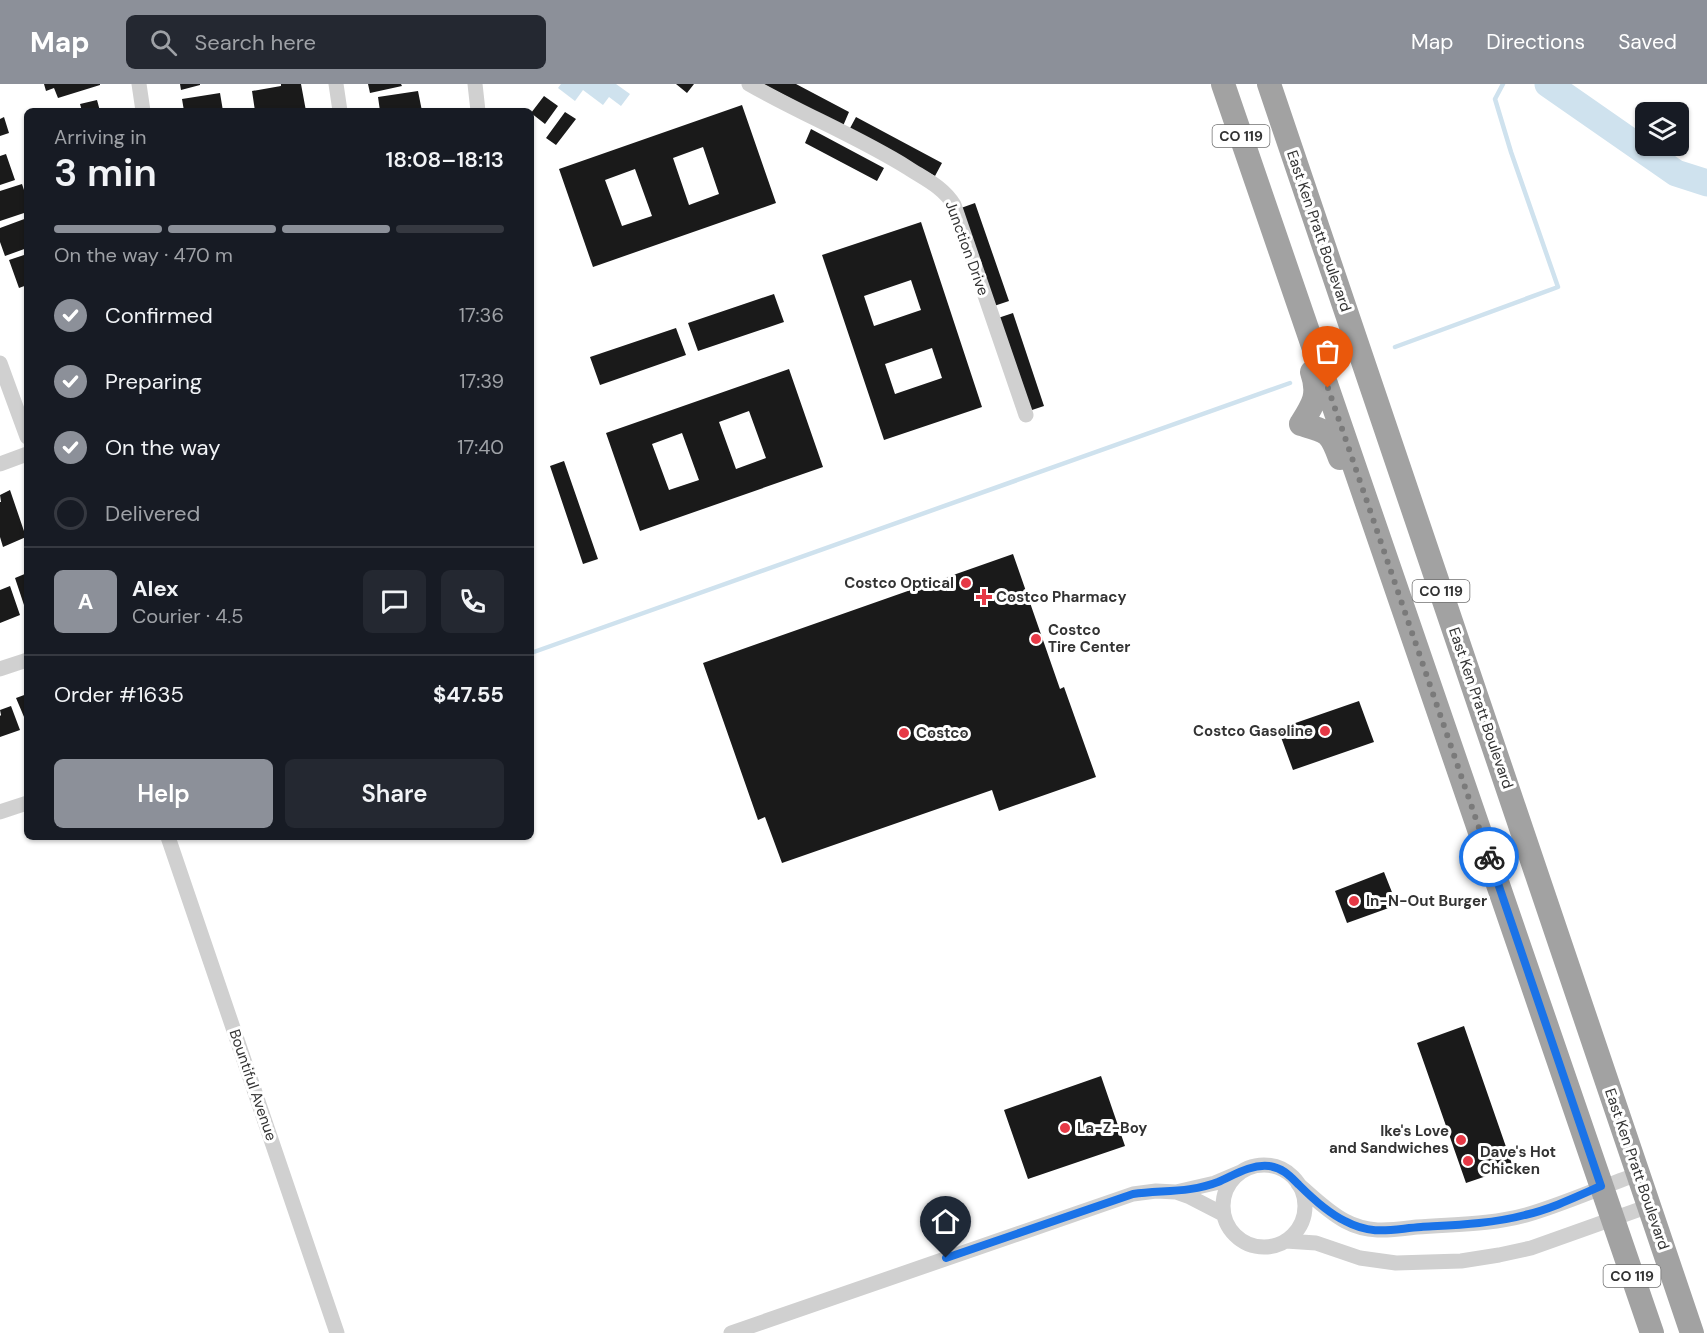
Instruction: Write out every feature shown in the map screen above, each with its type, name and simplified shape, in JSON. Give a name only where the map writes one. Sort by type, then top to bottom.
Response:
[{"type":"highway","name":"CO 119","points":[[1223,84],[1652,1333]]},
{"type":"highway","name":"East Ken Pratt Boulevard","points":[[1269,84],[1692,1333]]},
{"type":"highway","points":[[1259,189],[1255,201],[1315,380],[1315,402],[1301,424],[1323,430],[1334,441],[1358,509],[1375,525]]},
{"type":"street","points":[[139,84],[143,108]]},
{"type":"street","points":[[336,84],[340,108]]},
{"type":"street","points":[[475,84],[478,108]]},
{"type":"street","name":"Junction Drive","points":[[749,84],[878,149],[948,195],[954,205],[1026,415]]},
{"type":"street","points":[[0,363],[24,429]]},
{"type":"street","points":[[0,464],[24,455]]},
{"type":"street","points":[[0,669],[24,661]]},
{"type":"street","points":[[0,812],[24,804]]},
{"type":"street","name":"Bountiful Avenue","points":[[169,840],[337,1333]]},
{"type":"street","points":[[731,1333],[1133,1194],[1156,1191],[1176,1192],[1215,1183],[1261,1165],[1272,1166],[1291,1176],[1325,1208],[1346,1222],[1368,1229],[1391,1231],[1490,1222],[1525,1215],[1638,1174]]},
{"type":"street","points":[[1241,1172],[1226,1190],[1223,1214],[1236,1237],[1247,1244],[1260,1247],[1274,1246],[1286,1241],[1302,1222],[1305,1209],[1304,1196],[1298,1184]]},
{"type":"street","points":[[1176,1192],[1223,1214]]},
{"type":"street","points":[[1286,1241],[1316,1243],[1360,1258],[1396,1263],[1461,1260],[1531,1248],[1649,1206]]},
{"type":"water","points":[[561,84],[616,84],[630,94],[621,106],[609,97],[603,105],[583,90],[575,101],[558,88]]},
{"type":"building","points":[[44,84],[100,85],[58,98],[54,88],[46,91]]},
{"type":"building","points":[[180,84],[200,84],[200,85],[181,90]]},
{"type":"building","points":[[281,84],[301,84],[305,108],[255,108],[252,91],[281,86]]},
{"type":"building","points":[[368,84],[401,84],[402,86],[370,93]]},
{"type":"building","points":[[676,84],[694,84],[687,93]]},
{"type":"building","points":[[763,84],[796,84],[849,112],[843,126]]},
{"type":"building","points":[[418,91],[421,108],[380,108],[378,97]]},
{"type":"building","points":[[220,93],[222,108],[184,108],[182,99]]},
{"type":"building","points":[[544,96],[558,106],[545,124],[534,115],[534,109]]},
{"type":"building","points":[[97,100],[99,108],[81,108],[80,104]]},
{"type":"building","points":[[742,105],[776,203],[593,267],[559,169]],"holes":[[[703,147],[719,194],[689,205],[673,158]],[[635,169],[652,216],[622,226],[605,180]]]},
{"type":"building","points":[[565,112],[576,119],[556,145],[546,138]]},
{"type":"building","points":[[4,117],[9,133],[0,136],[0,119]]},
{"type":"building","points":[[856,117],[942,163],[935,176],[849,130]]},
{"type":"building","points":[[811,129],[884,168],[877,181],[805,143]]},
{"type":"building","points":[[6,154],[15,180],[0,185],[0,156]]},
{"type":"building","points":[[22,184],[24,213],[0,221],[0,191]]},
{"type":"building","points":[[975,203],[1009,301],[994,306],[961,208]]},
{"type":"building","points":[[24,219],[24,249],[5,256],[0,242],[0,228]]},
{"type":"building","points":[[921,222],[982,407],[884,440],[822,255]],"holes":[[[911,280],[921,310],[874,326],[864,296]],[[932,348],[942,378],[895,394],[885,364]]]},
{"type":"building","points":[[24,255],[24,286],[19,288],[9,260]]},
{"type":"building","points":[[774,294],[784,322],[698,351],[688,323]]},
{"type":"building","points":[[1013,313],[1044,406],[1029,411],[998,318]]},
{"type":"building","points":[[676,328],[686,355],[600,385],[590,357]]},
{"type":"building","points":[[789,369],[823,467],[640,531],[606,433]],"holes":[[[749,411],[766,458],[736,469],[719,422]],[[682,433],[699,480],[669,490],[652,444]]]},
{"type":"building","points":[[564,461],[598,559],[583,564],[550,466]]},
{"type":"building","points":[[10,490],[24,531],[24,538],[3,547],[0,537],[0,495]]},
{"type":"building","name":"Costco","points":[[1013,554],[1060,689],[1064,687],[1096,777],[999,811],[992,790],[782,863],[765,817],[758,820],[703,663]]},
{"type":"building","points":[[24,574],[24,605],[15,578]]},
{"type":"building","points":[[10,586],[20,615],[0,623],[0,590]]},
{"type":"building","points":[[24,695],[24,717],[16,698]]},
{"type":"building","points":[[1359,701],[1374,742],[1293,770],[1278,729]]},
{"type":"building","points":[[11,706],[20,730],[0,737],[0,710]]},
{"type":"building","points":[[1384,872],[1397,905],[1347,923],[1335,891]]},
{"type":"building","points":[[1464,1026],[1513,1167],[1466,1183],[1417,1043]]},
{"type":"building","name":"La-Z-Boy","points":[[1101,1076],[1125,1146],[1028,1179],[1004,1110]]},
{"type":"waterway","points":[[1395,347],[1558,287],[1495,99],[1503,84]]},
{"type":"waterway","points":[[1548,84],[1676,173],[1707,183]]},
{"type":"waterway","points":[[534,652],[1290,383]]},
{"type":"way so far","points":[[1328,388],[1489,857]]},
{"type":"place","name":"Costco Optical","points":[[966,583]]},
{"type":"place","name":"Costco Pharmacy","points":[[984,597]]},
{"type":"place","name":"Costco Tire Center","points":[[1036,639]]},
{"type":"place","name":"Costco Gasoline","points":[[1325,731]]},
{"type":"place","name":"Costco","points":[[904,733]]},
{"type":"place","name":"In-N-Out Burger","points":[[1354,901]]},
{"type":"place","name":"La-Z-Boy","points":[[1065,1128]]},
{"type":"place","name":"Ike's Love and Sandwiches","points":[[1461,1140]]},
{"type":"place","name":"Dave's Hot Chicken","points":[[1468,1161]]},
{"type":"route","points":[[946,1258],[1133,1194],[1156,1191],[1176,1192],[1199,1187],[1261,1165],[1272,1166],[1291,1176],[1325,1208],[1346,1222],[1368,1229],[1391,1231],[1490,1222],[1525,1215],[1560,1204],[1601,1186],[1489,857]]}]
